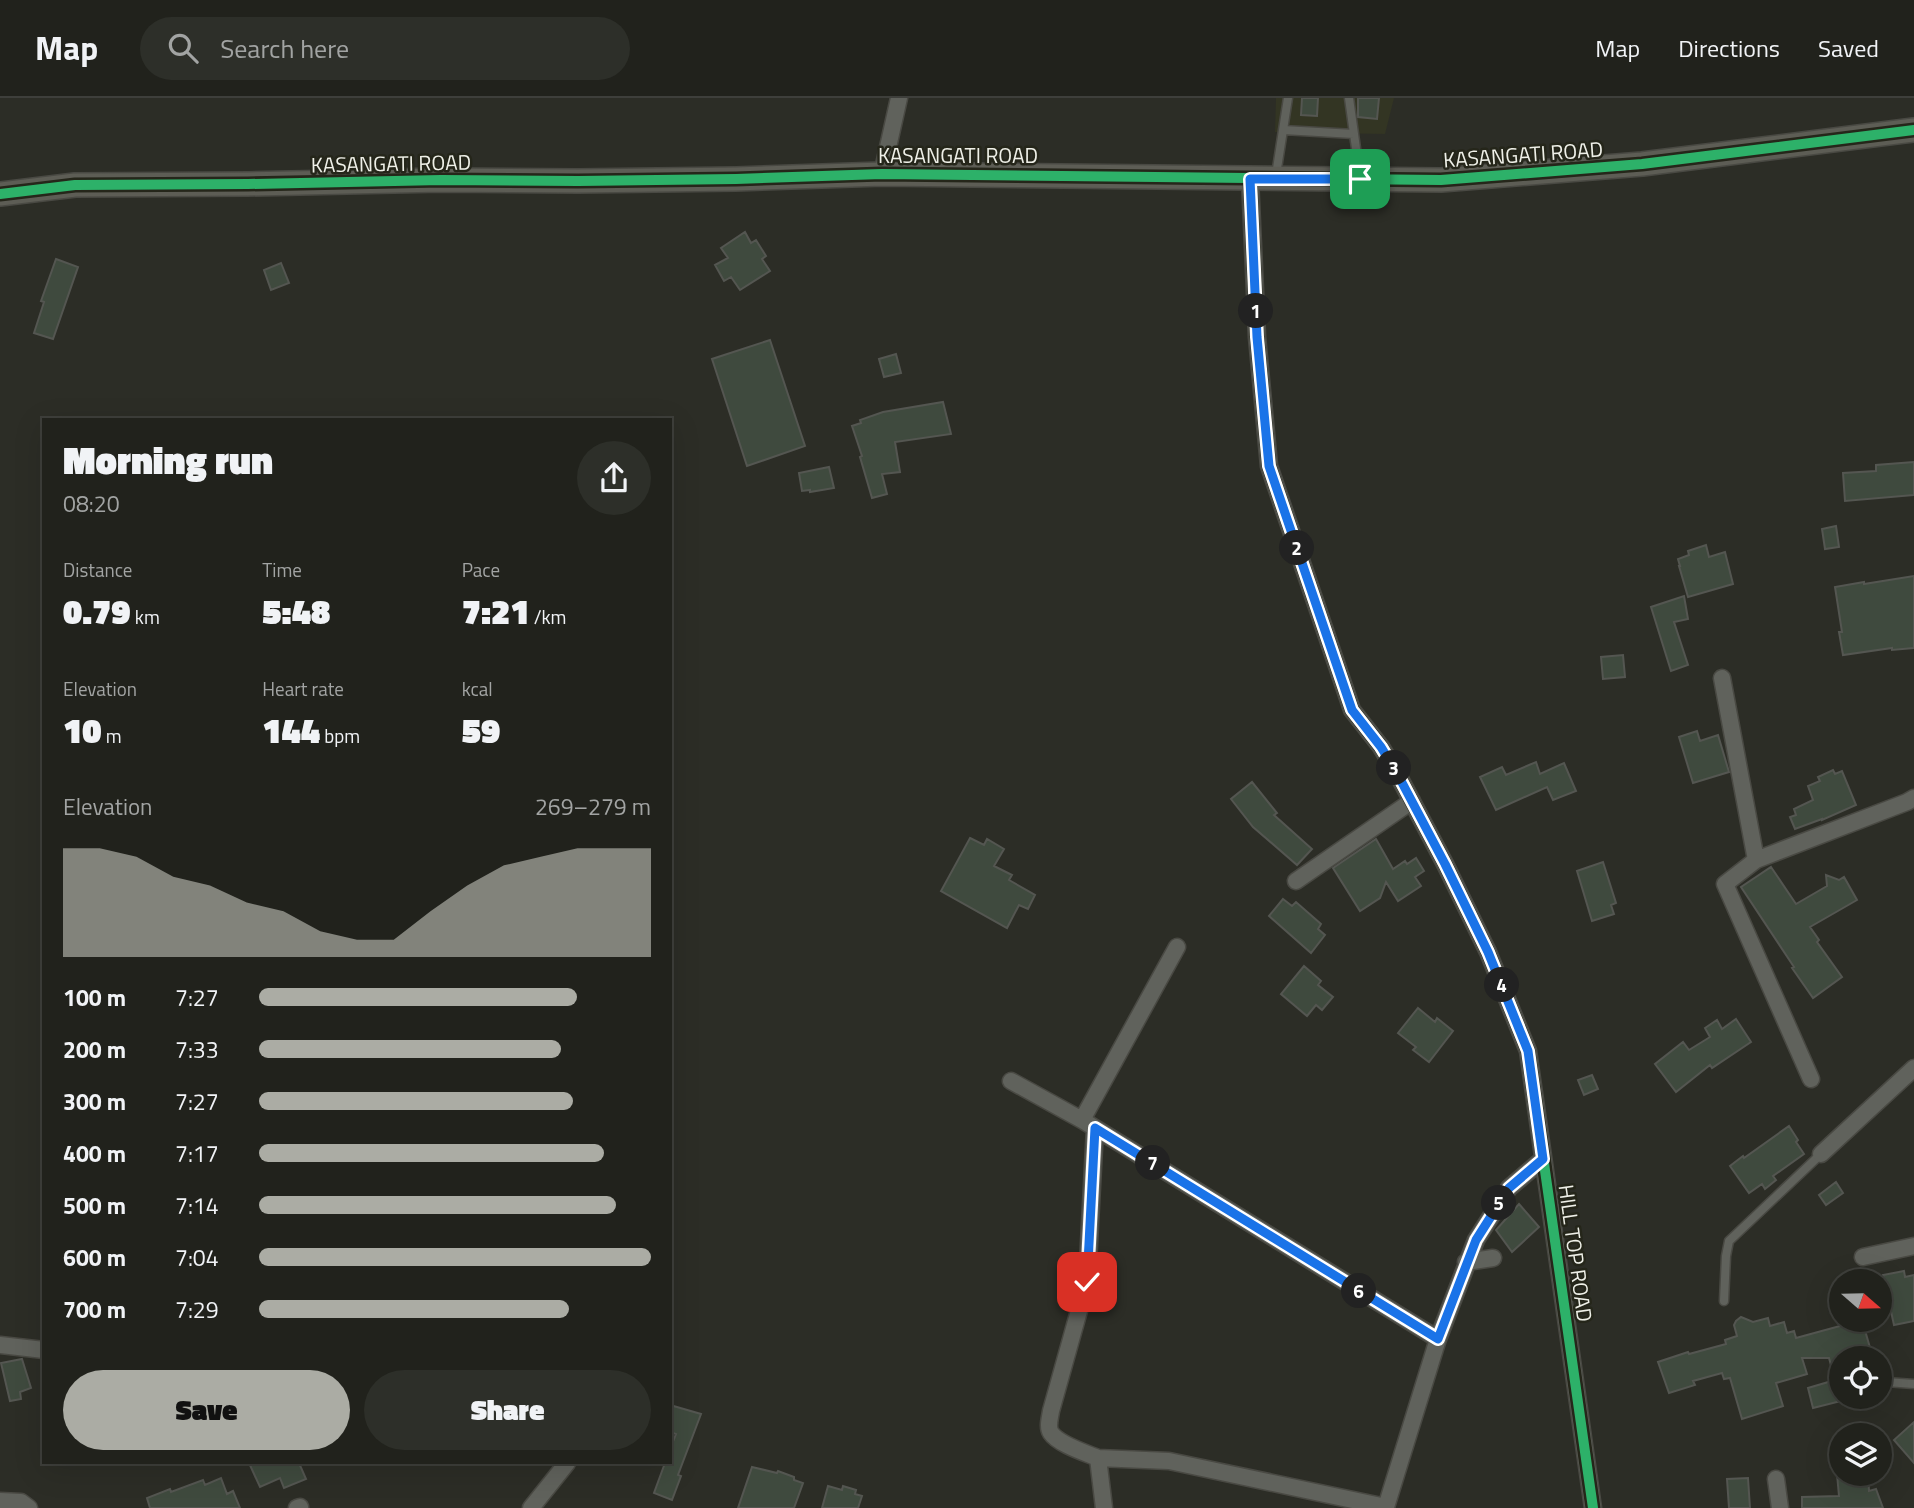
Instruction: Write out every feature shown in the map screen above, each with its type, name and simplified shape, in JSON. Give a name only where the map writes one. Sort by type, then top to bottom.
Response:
[{"type":"street","points":[[882,173],[899,98]]},
{"type":"street","name":"KASANGATI ROAD","points":[[0,194],[75,185],[441,180],[604,181],[882,173],[1441,180],[1642,164],[1914,130]]},
{"type":"street","name":"HILL TOP ROAD","points":[[1250,179],[1257,337],[1269,466],[1352,710],[1381,747],[1412,801],[1488,952],[1528,1051],[1593,1508]]},
{"type":"street","points":[[1721,678],[1756,860]]},
{"type":"street","points":[[1811,1079],[1725,884],[1756,860],[1914,798]]},
{"type":"street","points":[[1296,881],[1412,801]]},
{"type":"street","points":[[1177,947],[1089,1124],[1087,1282],[1051,1411],[1050,1432],[1056,1438],[1098,1458],[1169,1461],[1386,1507],[1438,1339],[1466,1262],[1476,1240],[1509,1188],[1543,1159]]},
{"type":"street","points":[[1821,1154],[1914,1068]]},
{"type":"street","points":[[1011,1081],[1089,1124],[1438,1339]]},
{"type":"street","points":[[1863,1256],[1914,1246]]},
{"type":"street","points":[[1466,1262],[1493,1258]]},
{"type":"street","points":[[0,1345],[42,1350]]},
{"type":"street","points":[[1098,1458],[1104,1508]]},
{"type":"street","points":[[531,1508],[566,1464]]},
{"type":"street","points":[[1776,1479],[1780,1508]]},
{"type":"street","points":[[0,1501],[21,1502],[29,1508]]},
{"type":"lane","points":[[1275,179],[1289,98]]},
{"type":"lane","points":[[1349,98],[1360,179]]},
{"type":"lane","points":[[1283,130],[1354,134]]},
{"type":"lane","points":[[1724,1301],[1726,1256],[1730,1241],[1821,1154]]},
{"type":"lane","points":[[1892,1382],[1914,1384]]},
{"type":"shaded area","points":[[1276,98],[1394,98],[1385,134],[1275,132]]},
{"type":"building","points":[[1302,98],[1318,98],[1317,116],[1301,115]]},
{"type":"building","points":[[1358,98],[1379,98],[1377,119],[1358,117]]},
{"type":"building","points":[[745,232],[751,243],[756,240],[766,256],[762,259],[770,271],[740,290],[731,277],[724,281],[715,265],[728,258],[721,248]]},
{"type":"building","points":[[56,259],[78,267],[53,339],[34,333],[44,302],[41,301]]},
{"type":"building","points":[[281,263],[289,283],[271,290],[264,270]]},
{"type":"building","points":[[770,340],[805,446],[747,466],[712,359]]},
{"type":"building","points":[[896,354],[901,373],[884,377],[879,359]]},
{"type":"building","points":[[943,402],[951,434],[895,442],[900,472],[882,474],[887,494],[872,498],[852,426],[861,423],[860,420],[883,412]]},
{"type":"building","points":[[1914,462],[1914,495],[1845,501],[1843,473],[1876,471],[1876,465]]},
{"type":"building","points":[[829,467],[834,488],[802,491],[799,473]]},
{"type":"building","points":[[1836,526],[1839,547],[1825,549],[1822,529]]},
{"type":"building","points":[[1706,545],[1709,557],[1725,552],[1733,584],[1688,597],[1678,559],[1689,555],[1688,551]]},
{"type":"building","points":[[1914,576],[1914,648],[1892,648],[1843,655],[1835,587]]},
{"type":"building","points":[[1684,596],[1688,619],[1674,622],[1688,665],[1671,671],[1651,607]]},
{"type":"building","points":[[1623,655],[1625,677],[1603,679],[1601,657]]},
{"type":"building","points":[[1697,731],[1700,741],[1718,735],[1729,772],[1693,783],[1679,737]]},
{"type":"building","points":[[1536,762],[1540,774],[1564,763],[1576,791],[1553,800],[1547,787],[1496,810],[1480,777],[1502,767],[1506,775]]},
{"type":"building","points":[[1833,770],[1835,774],[1842,771],[1856,805],[1795,829],[1790,817],[1796,815],[1794,809],[1813,800],[1808,786],[1820,781],[1818,777]]},
{"type":"building","points":[[1252,782],[1277,813],[1274,815],[1312,849],[1297,865],[1253,827],[1231,799]]},
{"type":"building","points":[[970,838],[984,845],[987,839],[1004,849],[994,866],[1012,875],[1009,880],[1035,895],[1028,909],[1019,905],[1007,928],[941,891]]},
{"type":"building","points":[[1376,839],[1393,869],[1416,858],[1424,871],[1415,877],[1421,886],[1398,901],[1386,882],[1380,898],[1360,911],[1333,868]]},
{"type":"building","points":[[1603,862],[1616,903],[1611,905],[1614,914],[1592,921],[1577,871]]},
{"type":"building","points":[[1771,867],[1796,904],[1827,886],[1826,875],[1839,880],[1844,877],[1857,900],[1810,927],[1819,940],[1817,942],[1842,977],[1813,998],[1741,887]]},
{"type":"building","points":[[1283,899],[1292,906],[1296,902],[1321,924],[1318,929],[1325,935],[1311,953],[1269,916]]},
{"type":"building","points":[[1304,966],[1321,981],[1318,985],[1333,997],[1322,1010],[1316,1005],[1307,1016],[1281,994]]},
{"type":"building","points":[[1418,1008],[1435,1022],[1437,1018],[1453,1031],[1429,1062],[1413,1050],[1416,1047],[1398,1033]]},
{"type":"building","points":[[1736,1019],[1751,1042],[1712,1068],[1710,1065],[1676,1092],[1655,1064],[1683,1042],[1689,1050],[1710,1037],[1705,1028],[1717,1020],[1722,1029]]},
{"type":"building","points":[[1592,1075],[1598,1089],[1584,1095],[1578,1080]]},
{"type":"building","points":[[1789,1126],[1804,1154],[1773,1176],[1776,1180],[1765,1189],[1762,1184],[1749,1193],[1730,1166]]},
{"type":"building","points":[[1836,1182],[1843,1193],[1826,1205],[1819,1195]]},
{"type":"building","points":[[1519,1204],[1539,1227],[1512,1252],[1496,1230]]},
{"type":"building","points":[[1904,1271],[1905,1277],[1914,1275],[1914,1321],[1894,1325],[1892,1273]]},
{"type":"building","points":[[1741,1317],[1753,1322],[1768,1318],[1770,1326],[1784,1322],[1787,1333],[1794,1331],[1796,1338],[1829,1329],[1829,1332],[1865,1332],[1870,1346],[1829,1346],[1829,1358],[1802,1358],[1807,1374],[1776,1383],[1783,1406],[1742,1419],[1730,1378],[1724,1379],[1722,1373],[1693,1381],[1695,1385],[1669,1393],[1658,1362],[1726,1344],[1725,1340],[1737,1336],[1734,1325]]},
{"type":"building","points":[[22,1359],[31,1388],[20,1392],[21,1399],[10,1401],[1,1363]]},
{"type":"building","points":[[1829,1382],[1829,1404],[1813,1408],[1808,1388]]},
{"type":"building","points":[[672,1406],[701,1414],[678,1475],[681,1476],[672,1500],[654,1493],[665,1464],[672,1464],[672,1444],[676,1434],[672,1433]]},
{"type":"building","points":[[1914,1422],[1914,1463],[1894,1440]]},
{"type":"building","points":[[249,1464],[299,1464],[306,1479],[284,1488],[280,1478],[260,1487]]},
{"type":"building","points":[[752,1467],[777,1473],[778,1471],[803,1483],[794,1508],[738,1508]]},
{"type":"building","points":[[221,1478],[227,1494],[233,1491],[240,1508],[150,1508],[147,1498],[203,1480],[205,1485]]},
{"type":"building","points":[[1748,1478],[1750,1508],[1729,1508],[1727,1479]]},
{"type":"building","points":[[828,1486],[842,1490],[843,1486],[856,1490],[855,1494],[862,1496],[858,1508],[822,1508]]},
{"type":"building","points":[[1838,1486],[1869,1486],[1869,1491],[1876,1489],[1883,1508],[1802,1508],[1802,1497],[1839,1496]]},
{"type":"cycle path","points":[[0,194],[75,185],[736,179],[882,174],[1441,180],[1642,164],[1914,130]]},
{"type":"cycle path","points":[[1250,179],[1257,337],[1269,466],[1352,710],[1381,747],[1398,775],[1445,864],[1488,952],[1528,1051],[1593,1508]]},
{"type":"route","points":[[1087,1282],[1095,1128],[1438,1339],[1476,1240],[1509,1188],[1543,1159],[1528,1051],[1488,952],[1445,864],[1398,775],[1381,747],[1352,710],[1269,466],[1257,337],[1250,179],[1360,179]]}]
